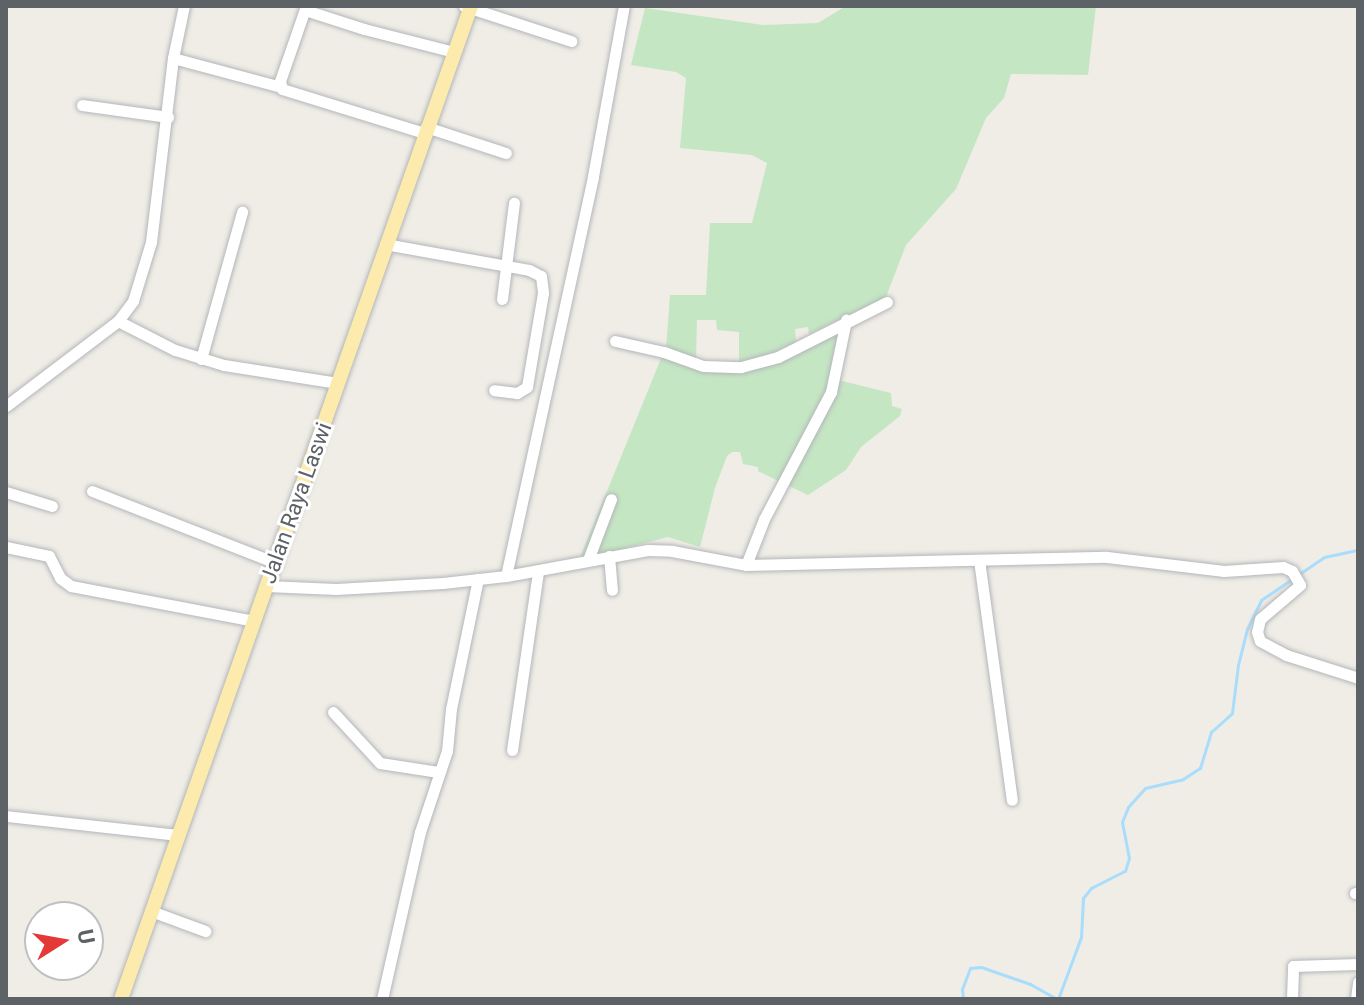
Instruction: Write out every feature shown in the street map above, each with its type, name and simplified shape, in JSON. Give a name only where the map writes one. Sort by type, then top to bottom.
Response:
[{"type":"main road","name":"Jalan Raya Laswi","points":[[121,999],[468,7]]},
{"type":"street","points":[[6,406],[118,321],[133,301],[147,262],[168,117],[173,58],[184,6]]},
{"type":"street","points":[[506,576],[593,176],[624,6]]},
{"type":"street","points":[[468,7],[571,41]]},
{"type":"street","points":[[281,87],[280,81],[306,8],[364,29],[454,52]]},
{"type":"street","points":[[173,58],[506,153]]},
{"type":"street","points":[[82,105],[168,117]]},
{"type":"street","points":[[502,299],[514,203]]},
{"type":"street","points":[[201,359],[242,212]]},
{"type":"street","points":[[385,244],[538,273],[544,288],[527,387],[517,393],[494,390]]},
{"type":"street","points":[[615,341],[664,352],[703,366],[737,367],[778,357],[887,302]]},
{"type":"street","points":[[746,565],[764,519],[831,392],[846,320]]},
{"type":"street","points":[[118,321],[201,359],[264,374],[338,383]]},
{"type":"street","points":[[92,491],[276,563]]},
{"type":"street","points":[[6,492],[52,506]]},
{"type":"street","points":[[588,560],[611,499]]},
{"type":"street","points":[[6,547],[47,555],[61,581],[71,586],[254,621]]},
{"type":"street","points":[[266,586],[336,589],[478,579],[662,550],[746,565],[1131,558],[1224,571],[1283,567],[1296,577],[1296,591],[1260,619],[1257,632],[1260,641],[1286,655],[1358,678]]},
{"type":"street","points":[[609,556],[612,590]]},
{"type":"street","points":[[979,560],[1012,800]]},
{"type":"street","points":[[512,750],[538,571]]},
{"type":"street","points":[[382,999],[420,832],[447,751],[451,709],[478,579]]},
{"type":"street","points":[[333,712],[380,763],[438,772]]},
{"type":"street","points":[[6,816],[108,824],[177,835]]},
{"type":"street","points":[[151,911],[205,931]]},
{"type":"street","points":[[1292,999],[1293,966],[1358,964]]},
{"type":"street","points":[[1356,999],[1358,982]]},
{"type":"green space","points":[[846,6],[1096,6],[1088,75],[1011,74],[1004,98],[986,118],[956,189],[906,245],[886,297],[809,334],[808,327],[795,329],[796,342],[752,362],[739,363],[739,332],[717,330],[716,320],[697,320],[696,361],[666,349],[670,295],[706,295],[710,223],[752,223],[767,163],[752,155],[680,148],[686,78],[676,72],[631,65],[645,8],[763,25],[818,23]]},
{"type":"green space","points":[[839,331],[830,378],[891,393],[892,406],[902,409],[900,416],[861,447],[846,470],[808,495],[758,471],[758,467],[743,464],[740,452],[732,452],[727,456],[715,488],[700,547],[668,537],[579,560],[662,356],[751,369]]},
{"type":"waterway","points":[[1058,999],[1081,937],[1083,898],[1091,888],[1125,871],[1129,858],[1122,822],[1128,807],[1145,788],[1183,779],[1200,768],[1211,732],[1232,713],[1238,665],[1247,629],[1261,600],[1324,557],[1358,550]]},
{"type":"waterway","points":[[963,999],[962,989],[970,968],[981,967],[1030,984],[1057,999]]}]
